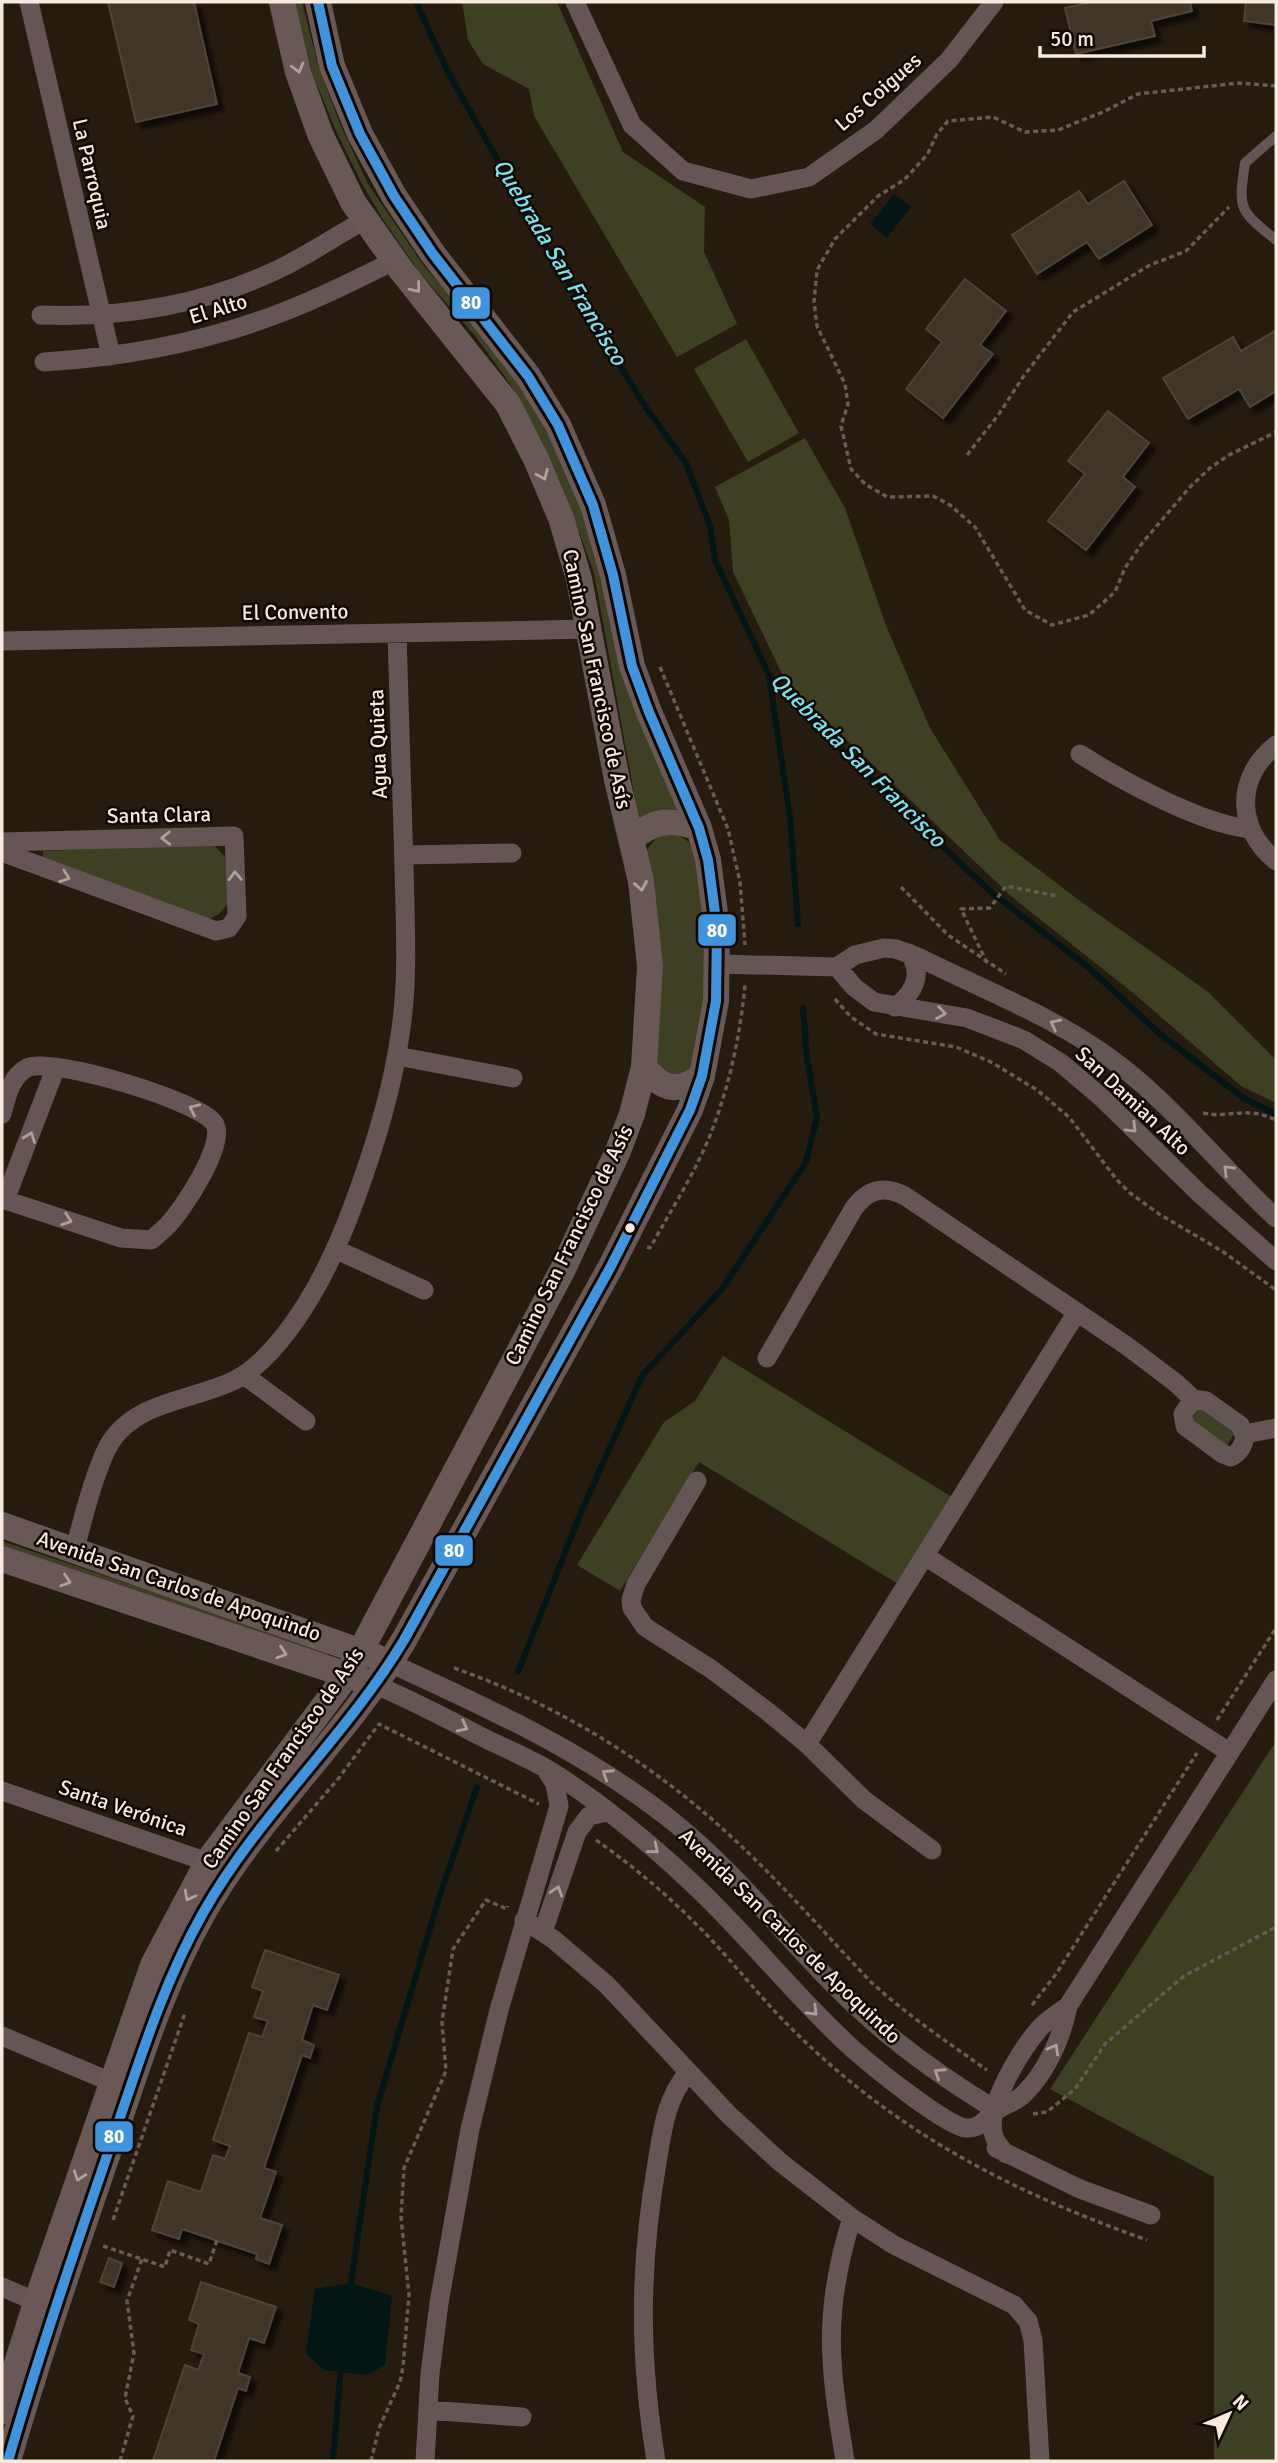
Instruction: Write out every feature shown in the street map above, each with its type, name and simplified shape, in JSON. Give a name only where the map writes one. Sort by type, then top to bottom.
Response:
[{"type":"main road","name":"Camino San Francisco de Asís","points":[[8,2461],[45,2306],[111,2082],[153,1965],[361,1650],[562,1271],[618,1151],[632,1114],[644,1067],[650,966],[641,881],[590,629],[561,517],[536,459],[500,395],[394,261],[352,202],[320,134],[298,72],[282,2]]},
{"type":"main road","name":"Camino San Francisco de Asís","points":[[2,2411],[172,1973],[201,1915],[219,1866],[376,1685],[390,1663],[663,1167],[690,1110],[702,1076],[716,1001],[718,964],[714,894],[708,860],[699,828],[632,666],[613,575],[593,505],[558,425],[528,376],[433,254],[394,196],[360,134],[332,66],[318,2]]},
{"type":"main road","points":[[631,839],[645,828],[663,821],[681,822],[699,828]]},
{"type":"main road","points":[[644,1067],[655,1081],[671,1087],[688,1086],[702,1076]]},
{"type":"main road","points":[[539,1314],[576,1328]]},
{"type":"main road","name":"Avenida San Carlos de Apoquindo","points":[[2,1525],[361,1650],[390,1663]]},
{"type":"main road","name":"Avenida San Carlos de Apoquindo","points":[[2,1559],[376,1685]]},
{"type":"street","name":"La Parroquia","points":[[29,2],[111,356]]},
{"type":"street","name":"Los Coigues","points":[[575,2],[632,125],[683,171],[751,189],[809,177],[876,130],[949,60],[994,2]]},
{"type":"street","name":"El Alto","points":[[41,316],[101,315],[175,304],[246,283],[280,268],[365,220]]},
{"type":"street","name":"El Alto","points":[[44,362],[111,356],[189,342],[259,321],[327,294],[394,261]]},
{"type":"street","name":"El Convento","points":[[2,641],[590,629]]},
{"type":"street","name":"Agua Quieta","points":[[75,1549],[110,1444],[123,1428],[148,1410],[244,1375],[264,1359],[290,1327],[316,1286],[335,1249],[365,1172],[397,1056],[406,982],[397,633]]},
{"type":"street","points":[[1276,745],[1262,757],[1251,774],[1247,786],[1246,808],[1250,829],[1276,861]]},
{"type":"street","points":[[1080,754],[1168,802],[1224,825],[1250,829]]},
{"type":"street","name":"Santa Clara","points":[[2,842],[234,836],[237,916],[229,928],[216,931],[2,852]]},
{"type":"street","points":[[404,855],[512,853]]},
{"type":"street","name":"San Damian Alto","points":[[718,964],[837,967],[855,955],[876,948],[909,953],[1062,1028],[1121,1066],[1159,1099],[1276,1218]]},
{"type":"street","points":[[895,1007],[909,994],[916,981],[916,965],[909,953]]},
{"type":"street","name":"San Damian Alto","points":[[837,967],[853,987],[867,998],[883,1005],[958,1016],[993,1027],[1024,1040],[1061,1063],[1101,1097],[1199,1193],[1276,1261]]},
{"type":"street","points":[[397,1056],[513,1078]]},
{"type":"street","points":[[2,1114],[8,1093],[29,1066],[56,1068],[100,1075],[201,1110],[215,1123],[218,1133],[204,1173],[168,1226],[150,1240],[121,1238],[4,1200],[56,1068]]},
{"type":"street","points":[[767,1358],[854,1208],[868,1193],[882,1189],[905,1196],[1152,1364],[1193,1399],[1206,1401],[1240,1424],[1245,1434],[1240,1451],[1231,1457],[1223,1454],[1185,1426],[1183,1415],[1193,1399]]},
{"type":"street","points":[[335,1249],[424,1290]]},
{"type":"street","points":[[807,1744],[1077,1312]]},
{"type":"street","points":[[244,1375],[306,1421]]},
{"type":"street","points":[[1245,1434],[1276,1428]]},
{"type":"street","points":[[697,1481],[636,1584],[631,1600],[632,1608],[645,1627],[737,1688],[807,1744],[864,1800],[932,1850]]},
{"type":"street","points":[[925,1556],[1229,1752]]},
{"type":"street","name":"Avenida San Carlos de Apoquindo","points":[[390,1663],[539,1734],[628,1787],[718,1861],[828,1978],[880,2027],[918,2060],[996,2110]]},
{"type":"street","points":[[1006,2154],[993,2134],[1004,2081],[1038,2030],[1068,2006],[1276,1680]]},
{"type":"street","name":"Avenida San Carlos de Apoquindo","points":[[376,1685],[545,1769],[607,1812],[700,1890],[806,2004],[859,2054],[918,2100],[1006,2154],[1080,2189],[1151,2214]]},
{"type":"street","points":[[425,2461],[439,2303],[470,2129],[499,2010],[557,1814],[559,1794],[545,1769]]},
{"type":"street","name":"Santa Verónica","points":[[2,1791],[219,1866]]},
{"type":"street","points":[[543,1932],[579,1828],[589,1816],[607,1812]]},
{"type":"street","points":[[524,1920],[543,1932],[629,2007],[728,2115],[780,2162],[852,2218],[894,2245],[1003,2299],[1023,2313],[1032,2330],[1040,2461]]},
{"type":"street","points":[[2,2036],[111,2082]]},
{"type":"street","points":[[656,2461],[644,2365],[644,2262],[651,2197],[664,2122],[676,2088],[688,2073]]},
{"type":"street","points":[[959,2126],[974,2128],[983,2124],[996,2110]]},
{"type":"street","points":[[845,2461],[831,2340],[841,2258],[852,2218]]},
{"type":"street","points":[[2,2287],[45,2306]]},
{"type":"street","points":[[428,2410],[522,2417]]},
{"type":"lane","points":[[1276,136],[1245,163],[1240,199],[1250,218],[1276,240]]},
{"type":"path","points":[[1276,86],[1239,83],[1138,93],[1103,112],[1058,130],[1025,132],[993,117],[948,121],[937,134],[928,155],[904,180],[878,196],[835,239],[817,270],[814,302],[817,326],[845,384],[848,404],[841,426],[851,469],[865,484],[887,497],[933,496],[950,505],[975,527],[1025,610],[1052,625],[1090,615],[1115,592],[1125,568],[1143,542],[1190,487],[1229,455],[1276,432]]},
{"type":"path","points":[[967,455],[1073,312],[1150,264],[1186,251],[1224,210],[1240,199]]},
{"type":"path","points":[[639,1245],[650,1248],[699,1160],[716,1121],[731,1072],[740,1026],[746,966],[740,882],[728,829],[660,666],[652,663]]},
{"type":"path","points":[[994,902],[1006,886],[1057,896]]},
{"type":"path","points":[[833,997],[851,1017],[876,1034],[956,1047],[991,1062],[1037,1090],[1069,1116],[1117,1180],[1130,1193],[1159,1214],[1222,1251],[1276,1290]]},
{"type":"path","points":[[1027,2011],[1056,1974],[1276,1628]]},
{"type":"path","points":[[269,1860],[338,1779],[379,1724],[557,1814]]},
{"type":"path","points":[[579,1828],[615,1853],[668,1897],[792,2030],[839,2073],[898,2118],[951,2153],[1009,2184],[1060,2207],[1147,2240]]},
{"type":"path","points":[[371,2461],[379,2428],[400,2382],[403,2367],[409,2295],[401,2217],[402,2176],[407,2158],[446,2071],[442,2022],[451,1956],[486,1900],[507,1909],[510,1897]]},
{"type":"path","points":[[996,2110],[1024,2115],[1047,2112],[1076,2089],[1105,2043],[1184,1976],[1276,1927]]},
{"type":"path","points":[[112,2221],[187,2007]]},
{"type":"path","points":[[102,2248],[103,2246],[164,2267],[170,2250],[209,2264],[216,2240]]},
{"type":"path","points":[[120,2461],[133,2416],[125,2398],[134,2353],[127,2301],[142,2259]]},
{"type":"green space","points":[[295,2],[302,2],[319,68],[340,124],[368,184],[424,266],[459,306],[531,401],[556,448],[583,513],[677,809],[667,809],[639,821],[594,573],[566,496],[542,441],[510,384],[476,337],[419,272],[361,182],[312,73]]},
{"type":"green space","points":[[462,2],[557,2],[623,152],[705,207],[704,252],[737,324],[677,357],[534,116],[529,89],[483,64],[468,40]]},
{"type":"green space","points":[[746,339],[799,433],[748,462],[694,369]]},
{"type":"green space","points":[[805,438],[845,508],[887,628],[930,728],[1000,840],[1084,904],[1207,991],[1276,1060],[1276,1103],[1241,1086],[1132,992],[1012,897],[786,682],[733,572],[729,520],[715,487]]},
{"type":"green space","points":[[674,832],[689,842],[700,878],[708,947],[705,1008],[694,1068],[674,1080],[654,1062],[645,854],[656,838]]},
{"type":"green space","points":[[213,844],[225,857],[228,904],[219,914],[209,919],[43,860],[43,851]]},
{"type":"green space","points":[[723,1356],[952,1497],[898,1584],[699,1462],[620,1591],[577,1565],[664,1422],[695,1401]]},
{"type":"green space","points":[[1199,1407],[1236,1431],[1227,1446],[1190,1422]]},
{"type":"green space","points":[[2,1541],[328,1651],[326,1660],[2,1550]]},
{"type":"green space","points":[[1276,1741],[1276,2461],[1214,2461],[1214,2177],[1050,2089]]},
{"type":"shaded area","points":[[894,194],[911,207],[887,238],[870,224]]},
{"type":"shaded area","points":[[351,2283],[392,2296],[385,2365],[367,2375],[324,2370],[306,2354],[315,2289]]},
{"type":"building","points":[[108,2],[194,2],[217,104],[136,122]]},
{"type":"building","points":[[1092,2],[1190,2],[1192,11],[1151,21],[1155,36],[1076,54],[1065,8]]},
{"type":"building","points":[[1246,2],[1276,2],[1276,25],[1244,21]]},
{"type":"building","points":[[1124,181],[1152,225],[1099,259],[1087,242],[1037,274],[1012,235],[1079,191],[1088,204]]},
{"type":"building","points":[[965,279],[1006,311],[980,345],[993,354],[943,418],[906,389],[942,342],[926,329]]},
{"type":"building","points":[[1276,330],[1276,391],[1250,407],[1239,389],[1188,419],[1163,378],[1233,337],[1241,351]]},
{"type":"building","points":[[1108,411],[1149,443],[1123,477],[1135,487],[1086,550],[1048,521],[1085,474],[1068,461]]},
{"type":"building","points":[[265,1950],[339,1975],[327,2010],[313,2005],[302,2040],[314,2045],[310,2058],[302,2055],[264,2168],[276,2172],[260,2218],[282,2225],[269,2264],[256,2259],[257,2254],[182,2229],[179,2239],[152,2230],[168,2181],[201,2192],[213,2155],[225,2159],[230,2146],[213,2140],[249,2033],[262,2037],[268,2021],[254,2017],[263,1991],[252,1987]]},
{"type":"building","points":[[109,2258],[122,2263],[114,2287],[100,2282]]},
{"type":"building","points":[[201,2282],[276,2307],[264,2343],[249,2338],[238,2373],[250,2377],[246,2391],[238,2388],[214,2461],[153,2461],[185,2365],[198,2370],[204,2354],[191,2350],[199,2324],[189,2320]]},
{"type":"waterway","name":"Quebrada San Francisco","points":[[416,2],[448,72],[549,252],[647,409],[686,463],[710,526],[715,560],[769,675],[862,770],[992,893],[1088,967],[1160,1034],[1245,1099],[1276,1114]]},
{"type":"waterway","points":[[769,676],[790,817],[798,924]]},
{"type":"waterway","points":[[518,1672],[581,1512],[642,1376],[722,1289],[806,1162],[817,1117],[807,1058],[803,1008]]},
{"type":"waterway","points":[[350,2289],[377,2106],[441,1892],[477,1787]]},
{"type":"waterway","points":[[333,2461],[341,2366]]},
{"type":"transit line","name":"80","points":[[8,2461],[32,2381],[141,2056],[188,1940],[225,1877],[250,1842],[356,1710],[404,1640],[610,1268],[690,1110],[702,1076],[716,1001],[717,928],[708,860],[699,828],[632,666],[613,575],[593,505],[558,425],[528,376],[433,254],[394,196],[360,134],[332,66],[318,2]]}]
